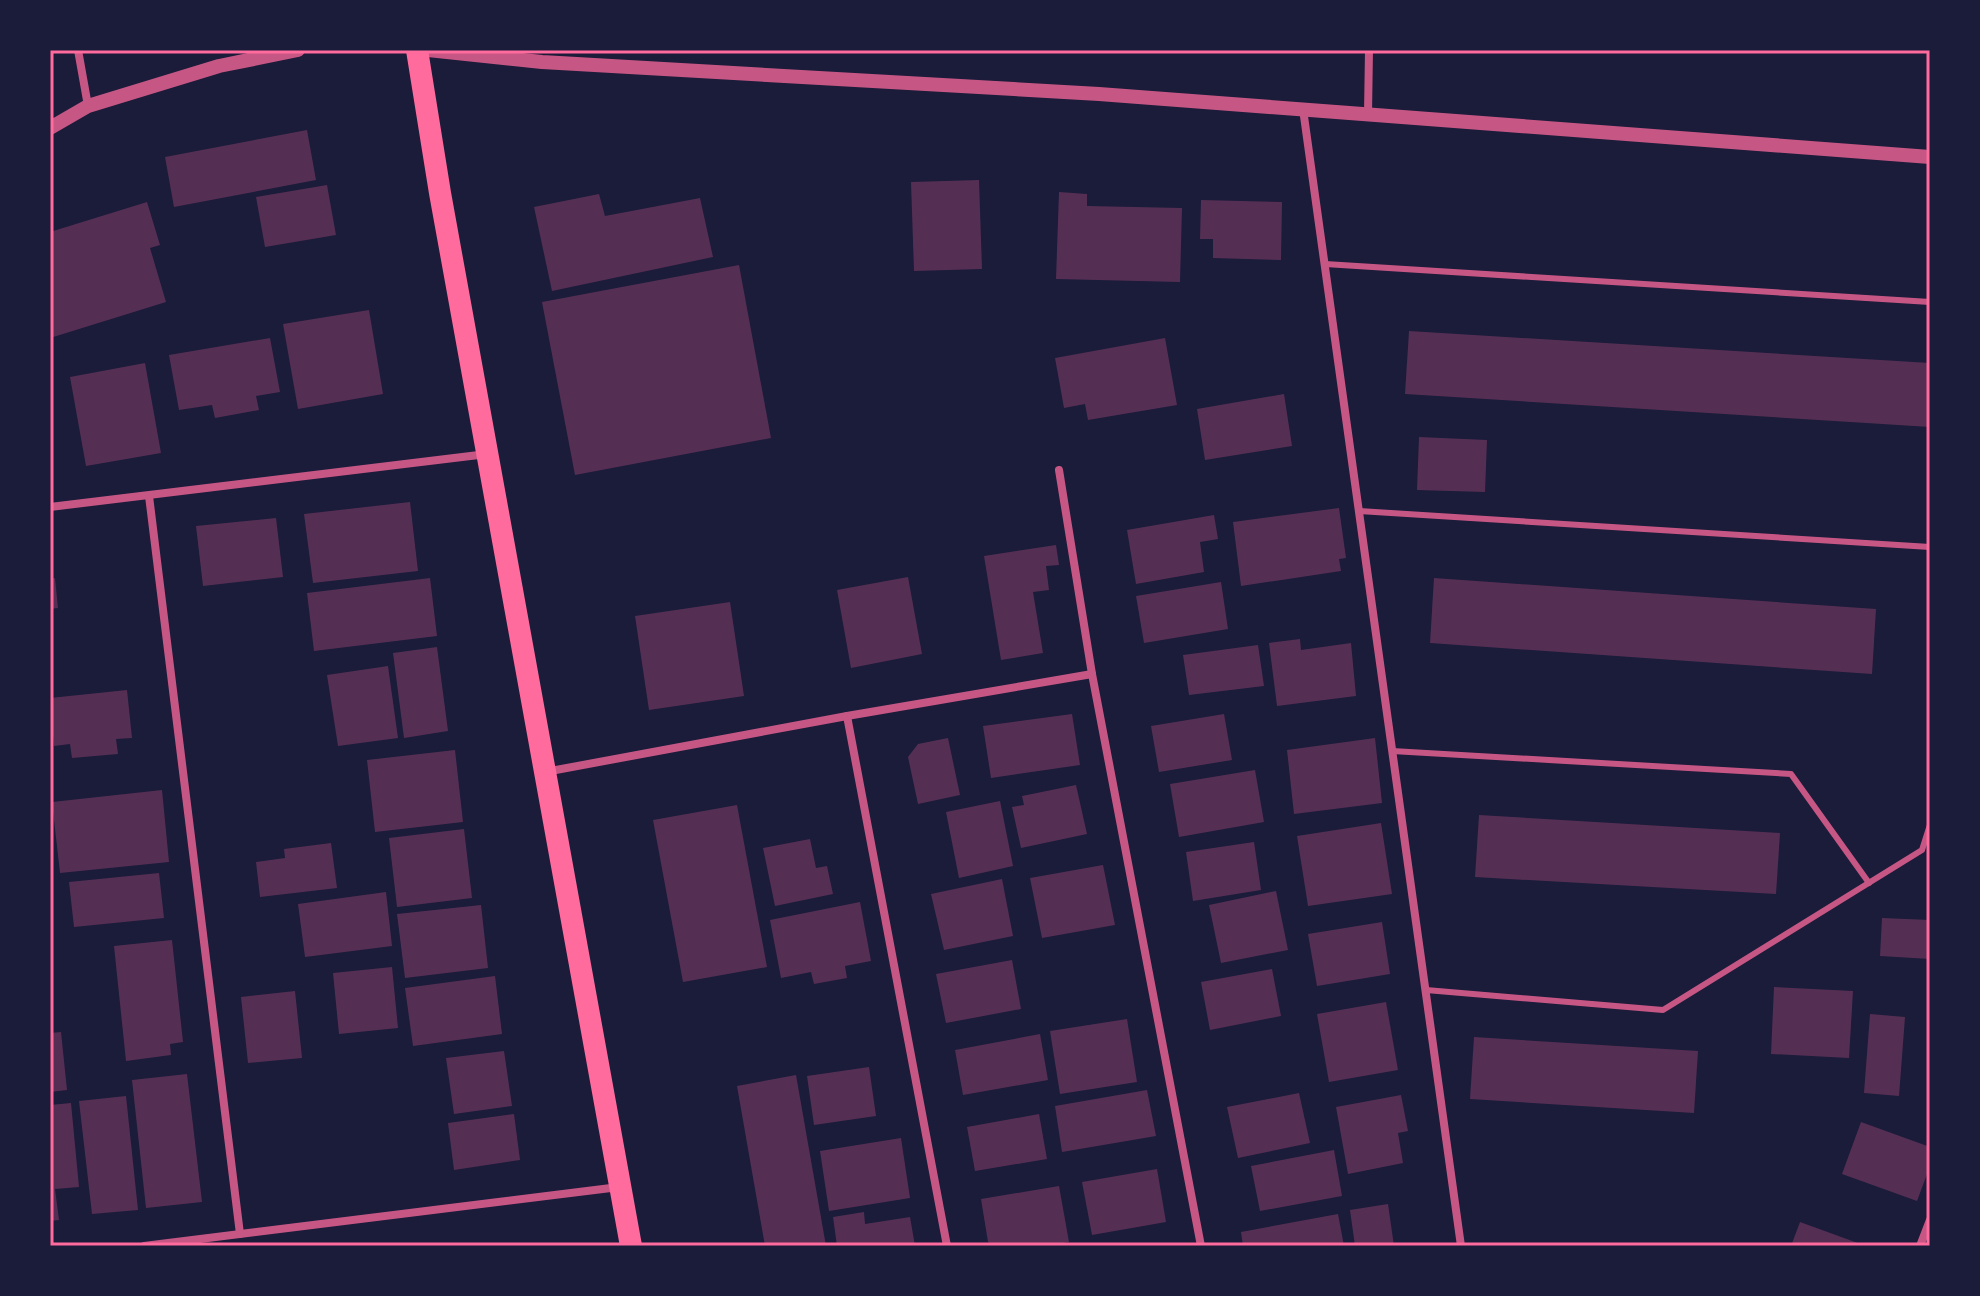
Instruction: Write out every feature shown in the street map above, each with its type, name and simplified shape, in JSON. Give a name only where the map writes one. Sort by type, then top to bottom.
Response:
[{"type":"highway","points":[[417,50],[440,193],[631,1246]]},
{"type":"street","points":[[78,50],[88,106]]},
{"type":"street","points":[[50,128],[88,106],[219,66],[298,50]]},
{"type":"street","points":[[428,50],[542,62],[1303,108],[1930,157]]},
{"type":"street","points":[[1368,114],[1369,50]]},
{"type":"street","points":[[1303,108],[1461,1246]]},
{"type":"street","points":[[50,507],[488,454]]},
{"type":"street","points":[[1059,470],[1092,674],[1201,1246]]},
{"type":"street","points":[[149,496],[240,1234]]},
{"type":"street","points":[[544,772],[1092,674]]},
{"type":"street","points":[[847,716],[947,1246]]},
{"type":"street","points":[[144,1246],[620,1186]]},
{"type":"street","points":[[1920,1246],[1930,1220]]},
{"type":"lane","points":[[1325,264],[1930,302]]},
{"type":"lane","points":[[1359,511],[1930,547]]},
{"type":"lane","points":[[1392,751],[1791,774],[1869,883]]},
{"type":"lane","points":[[1426,990],[1663,1010],[1922,850],[1930,825]]},
{"type":"building","points":[[307,130],[316,180],[174,207],[165,157]]},
{"type":"building","points":[[979,180],[982,269],[914,271],[911,182]]},
{"type":"building","points":[[327,185],[336,235],[265,247],[256,197]]},
{"type":"building","points":[[1059,192],[1087,194],[1087,206],[1182,208],[1180,282],[1056,279]]},
{"type":"building","points":[[599,194],[605,216],[700,198],[713,257],[552,291],[534,207]]},
{"type":"building","points":[[1201,200],[1282,202],[1281,260],[1213,258],[1213,239],[1200,239]]},
{"type":"building","points":[[147,202],[160,245],[150,248],[166,302],[50,338],[50,232]]},
{"type":"building","points":[[739,265],[771,438],[575,475],[542,302]]},
{"type":"building","points":[[369,310],[383,394],[298,409],[283,324]]},
{"type":"building","points":[[1409,331],[1930,363],[1930,427],[1405,394]]},
{"type":"building","points":[[270,338],[280,392],[256,396],[259,410],[215,418],[212,405],[179,410],[169,355]]},
{"type":"building","points":[[1165,338],[1177,405],[1088,420],[1085,404],[1064,408],[1055,358]]},
{"type":"building","points":[[145,363],[161,453],[86,466],[70,377]]},
{"type":"building","points":[[1284,394],[1292,446],[1205,460],[1197,409]]},
{"type":"building","points":[[1419,437],[1487,440],[1485,492],[1417,490]]},
{"type":"building","points":[[410,502],[418,571],[313,583],[304,514]]},
{"type":"building","points":[[1339,508],[1346,558],[1339,559],[1341,571],[1241,586],[1233,522]]},
{"type":"building","points":[[1214,515],[1218,539],[1200,542],[1204,572],[1136,584],[1127,530]]},
{"type":"building","points":[[276,518],[283,577],[203,586],[196,526]]},
{"type":"building","points":[[1056,545],[1059,565],[1046,566],[1049,590],[1033,592],[1043,653],[1001,660],[984,556]]},
{"type":"building","points":[[908,577],[922,654],[851,668],[837,590]]},
{"type":"building","points":[[55,578],[58,608],[50,609],[50,579]]},
{"type":"building","points":[[430,578],[437,636],[314,651],[307,593]]},
{"type":"building","points":[[1434,578],[1876,609],[1872,674],[1430,643]]},
{"type":"building","points":[[1221,582],[1228,629],[1144,643],[1136,596]]},
{"type":"building","points":[[730,602],[744,696],[649,710],[635,616]]},
{"type":"building","points":[[1300,639],[1301,650],[1351,643],[1356,696],[1277,706],[1269,643]]},
{"type":"building","points":[[1258,645],[1264,686],[1189,695],[1183,655]]},
{"type":"building","points":[[437,647],[448,731],[404,738],[393,653]]},
{"type":"building","points":[[388,666],[398,738],[338,746],[327,675]]},
{"type":"building","points":[[127,690],[132,738],[116,739],[118,754],[72,758],[70,744],[54,746],[50,698]]},
{"type":"building","points":[[1072,714],[1080,765],[991,778],[983,726]]},
{"type":"building","points":[[1224,714],[1232,760],[1159,772],[1151,726]]},
{"type":"building","points":[[948,738],[960,795],[918,804],[908,757],[918,744]]},
{"type":"building","points":[[1375,738],[1382,803],[1294,814],[1287,750]]},
{"type":"building","points":[[455,750],[463,822],[375,832],[367,760]]},
{"type":"building","points":[[1255,770],[1264,822],[1179,837],[1170,784]]},
{"type":"building","points":[[1076,785],[1087,834],[1021,848],[1012,807],[1024,805],[1022,796]]},
{"type":"building","points":[[162,790],[169,862],[60,873],[52,802]]},
{"type":"building","points":[[1000,801],[1013,866],[959,878],[946,812]]},
{"type":"building","points":[[737,805],[767,967],[683,982],[653,820]]},
{"type":"building","points":[[1479,815],[1780,833],[1776,894],[1475,877]]},
{"type":"building","points":[[1381,823],[1392,894],[1308,906],[1297,836]]},
{"type":"building","points":[[464,829],[472,898],[397,907],[389,838]]},
{"type":"building","points":[[810,839],[816,868],[827,866],[833,894],[775,906],[763,848]]},
{"type":"building","points":[[1254,842],[1261,890],[1193,901],[1186,852]]},
{"type":"building","points":[[331,843],[337,888],[260,897],[256,862],[285,858],[284,849]]},
{"type":"building","points":[[1103,865],[1115,925],[1042,938],[1030,878]]},
{"type":"building","points":[[159,873],[164,918],[74,927],[69,882]]},
{"type":"building","points":[[1002,879],[1013,936],[944,950],[931,894]]},
{"type":"building","points":[[1276,891],[1288,950],[1221,963],[1209,905]]},
{"type":"building","points":[[386,892],[392,946],[305,957],[298,904]]},
{"type":"building","points":[[860,902],[871,961],[845,966],[847,978],[814,984],[811,972],[781,978],[770,920]]},
{"type":"building","points":[[481,905],[488,968],[405,978],[397,914]]},
{"type":"building","points":[[1882,918],[1930,920],[1930,959],[1880,956]]},
{"type":"building","points":[[1382,922],[1390,974],[1317,986],[1308,934]]},
{"type":"building","points":[[172,940],[183,1042],[170,1044],[171,1055],[126,1061],[114,946]]},
{"type":"building","points":[[1012,960],[1021,1009],[946,1023],[936,974]]},
{"type":"building","points":[[392,967],[398,1028],[339,1034],[333,973]]},
{"type":"building","points":[[1272,969],[1281,1016],[1210,1030],[1201,982]]},
{"type":"building","points":[[495,976],[502,1034],[413,1046],[405,988]]},
{"type":"building","points":[[1774,987],[1853,991],[1849,1058],[1771,1054]]},
{"type":"building","points":[[295,991],[302,1058],[248,1063],[241,997]]},
{"type":"building","points":[[1386,1002],[1398,1070],[1329,1082],[1317,1014]]},
{"type":"building","points":[[1870,1014],[1905,1017],[1899,1096],[1864,1093]]},
{"type":"building","points":[[1127,1019],[1137,1082],[1060,1094],[1050,1031]]},
{"type":"building","points":[[61,1032],[67,1090],[50,1092],[50,1033]]},
{"type":"building","points":[[1040,1034],[1048,1080],[963,1095],[955,1050]]},
{"type":"building","points":[[1474,1037],[1698,1051],[1694,1113],[1470,1099]]},
{"type":"building","points":[[504,1051],[512,1106],[454,1114],[446,1058]]},
{"type":"building","points":[[869,1067],[876,1116],[814,1125],[807,1076]]},
{"type":"building","points":[[187,1074],[202,1202],[146,1208],[132,1080]]},
{"type":"building","points":[[796,1075],[826,1246],[765,1246],[737,1086]]},
{"type":"building","points":[[1147,1090],[1156,1136],[1062,1152],[1055,1106]]},
{"type":"building","points":[[1299,1093],[1310,1143],[1238,1158],[1227,1107]]},
{"type":"building","points":[[1401,1095],[1408,1131],[1398,1133],[1403,1163],[1348,1174],[1336,1107]]},
{"type":"building","points":[[126,1096],[138,1210],[92,1214],[79,1101]]},
{"type":"building","points":[[71,1103],[79,1187],[55,1189],[59,1220],[50,1221],[50,1105]]},
{"type":"building","points":[[514,1114],[520,1160],[454,1170],[448,1123]]},
{"type":"building","points":[[1039,1114],[1047,1159],[975,1171],[967,1127]]},
{"type":"building","points":[[1861,1122],[1930,1147],[1930,1166],[1917,1201],[1842,1174]]},
{"type":"building","points":[[901,1138],[910,1198],[829,1211],[820,1151]]},
{"type":"building","points":[[1334,1150],[1342,1196],[1260,1211],[1251,1166]]},
{"type":"building","points":[[1157,1169],[1166,1222],[1092,1235],[1082,1182]]},
{"type":"building","points":[[1059,1186],[1069,1242],[1045,1246],[995,1246],[988,1242],[981,1199]]},
{"type":"building","points":[[1388,1204],[1394,1246],[1355,1246],[1350,1210]]},
{"type":"building","points":[[864,1212],[865,1224],[910,1217],[915,1246],[837,1246],[833,1217]]},
{"type":"building","points":[[1338,1214],[1344,1246],[1243,1246],[1241,1232]]},
{"type":"building","points":[[1800,1222],[1866,1246],[1791,1246]]}]
